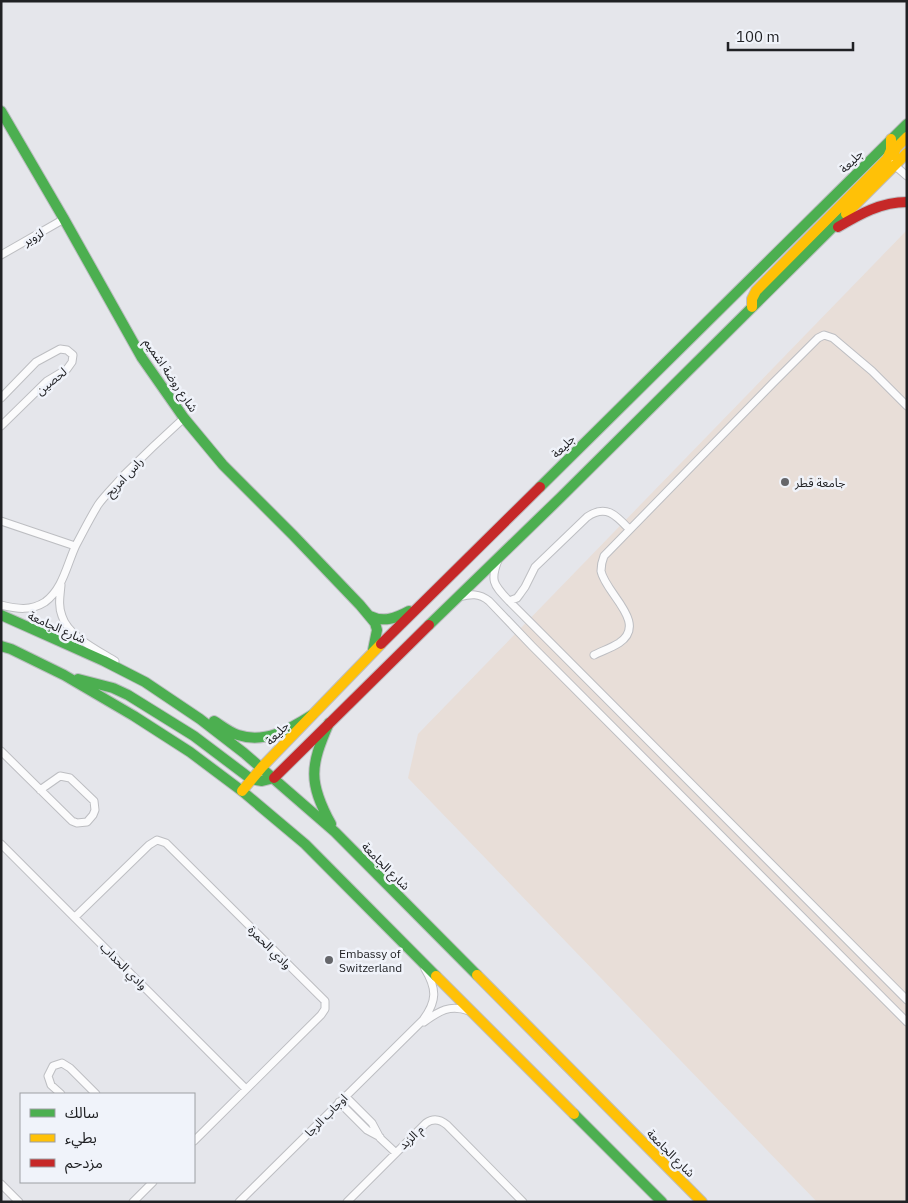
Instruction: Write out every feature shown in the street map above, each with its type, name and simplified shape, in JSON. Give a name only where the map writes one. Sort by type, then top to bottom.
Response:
[{"type":"main road","name":"شارع روضة اشميم","points":[[1,111],[142,358],[184,418],[223,465],[370,616],[377,630],[372,653]]},
{"type":"main road","name":"جليعة","points":[[242,791],[251,779],[372,653],[880,150],[895,142],[907,124]]},
{"type":"main road","points":[[64,676],[113,688],[128,695],[194,736],[251,779],[261,781],[274,778],[560,498],[826,233],[891,162],[891,150],[895,142],[907,136]]},
{"type":"main road","points":[[752,307],[752,298],[756,291],[891,162],[906,154]]},
{"type":"main road","points":[[826,233],[874,208],[901,201],[907,202]]},
{"type":"main road","points":[[370,616],[386,620],[402,616],[419,606]]},
{"type":"main road","name":"شارع الجامعة","points":[[1,615],[104,661],[145,682],[200,719],[274,778],[335,832],[702,1202]]},
{"type":"main road","points":[[1,646],[11,649],[64,676],[134,716],[190,752],[242,791],[305,844],[662,1202]]},
{"type":"main road","points":[[200,719],[209,719],[240,736],[256,738],[272,736],[287,731],[312,715]]},
{"type":"main road","points":[[330,723],[320,743],[315,759],[314,784],[320,803],[335,832]]},
{"type":"street","points":[[895,142],[906,154]]},
{"type":"street","points":[[880,150],[907,176]]},
{"type":"street","name":"لزوير","points":[[1,255],[64,219]]},
{"type":"street","points":[[594,655],[620,642],[628,628],[628,618],[603,576],[601,566],[604,556],[821,336],[828,335],[835,339],[872,370],[907,406]]},
{"type":"street","name":"لحصين","points":[[1,398],[36,362],[60,349],[67,350],[73,356],[72,362],[67,369],[47,381],[1,426]]},
{"type":"street","name":"راس امريح","points":[[1,605],[26,609],[45,602],[52,596],[61,582],[90,518],[104,498],[131,468],[184,418]]},
{"type":"street","points":[[509,602],[517,598],[535,568],[587,517],[597,512],[609,512],[619,518],[629,529]]},
{"type":"street","points":[[1,521],[76,546]]},
{"type":"street","points":[[500,555],[494,569],[494,582],[509,602],[907,1000]]},
{"type":"street","name":"راس امريح","points":[[61,582],[60,611],[66,625],[86,643],[141,676],[145,682]]},
{"type":"street","points":[[456,598],[468,594],[480,595],[489,600],[907,1022]]},
{"type":"street","points":[[509,622],[513,615],[520,612]]},
{"type":"street","points":[[1,751],[40,790],[72,821],[82,823],[94,815],[94,801],[70,778],[60,776],[40,790]]},
{"type":"street","name":"وادي الحمرة","points":[[74,917],[149,845],[157,840],[166,843],[324,1001],[325,1008],[321,1015],[195,1140]]},
{"type":"street","name":"وادي الحداب","points":[[1,844],[246,1089]]},
{"type":"street","name":"اوجاب الرجا","points":[[414,1030],[427,1015],[434,996],[434,987],[431,979],[416,955]]},
{"type":"street","name":"اوجاب الرجا","points":[[239,1202],[345,1096],[414,1030],[434,1014],[448,1008],[462,1009],[468,1011],[488,1027]]},
{"type":"street","points":[[60,1093],[51,1085],[48,1076],[53,1066],[62,1063],[70,1068],[95,1093]]},
{"type":"street","points":[[345,1096],[372,1123],[380,1138]]},
{"type":"street","points":[[339,1102],[367,1130],[380,1138],[396,1153]]},
{"type":"street","name":"م الزبد","points":[[347,1202],[426,1123],[434,1120],[440,1120],[446,1125],[522,1202]]},
{"type":"street","points":[[133,1202],[151,1183]]},
{"type":"street","points":[[1,1184],[19,1202]]},
{"type":"shaded area","name":"جامعة قطر","points":[[907,230],[907,1202],[817,1202],[408,778],[418,734]]},
{"type":"traffic: fast","points":[[1,111],[142,358],[184,418],[223,465],[293,535],[375,623],[377,630],[373,650]]},
{"type":"traffic: fast","points":[[540,487],[907,124]]},
{"type":"traffic: fast","points":[[429,625],[560,498],[846,214]]},
{"type":"traffic: fast","points":[[370,616],[390,619],[409,611]]},
{"type":"traffic: fast","points":[[1,615],[104,661],[145,682],[200,719],[244,753],[335,832],[477,975]]},
{"type":"traffic: fast","points":[[1,646],[64,675],[134,716],[190,752],[242,791],[305,844],[436,976]]},
{"type":"traffic: fast","points":[[78,679],[113,688],[128,695],[194,736],[251,779],[262,781],[274,778]]},
{"type":"traffic: fast","points":[[214,721],[238,735],[258,738],[277,734],[312,715]]},
{"type":"traffic: fast","points":[[329,723],[318,751],[314,774],[318,797],[331,824]]},
{"type":"traffic: fast","points":[[574,1114],[662,1202]]},
{"type":"traffic: slow","points":[[893,155],[896,148],[907,137]]},
{"type":"traffic: slow","points":[[752,307],[752,299],[756,291],[887,159],[891,150],[891,139]]},
{"type":"traffic: slow","points":[[846,214],[907,153]]},
{"type":"traffic: slow","points":[[242,791],[262,767],[381,644]]},
{"type":"traffic: slow","points":[[477,975],[702,1202]]},
{"type":"traffic: slow","points":[[436,976],[574,1114]]},
{"type":"traffic: jam","points":[[838,227],[880,206],[907,202]]},
{"type":"traffic: jam","points":[[381,644],[540,487]]},
{"type":"traffic: jam","points":[[274,778],[429,625]]},
{"type":"place","name":"جامعة قطر","points":[[785,482]]},
{"type":"place","name":"Embassy of Switzerland","points":[[329,960]]}]
